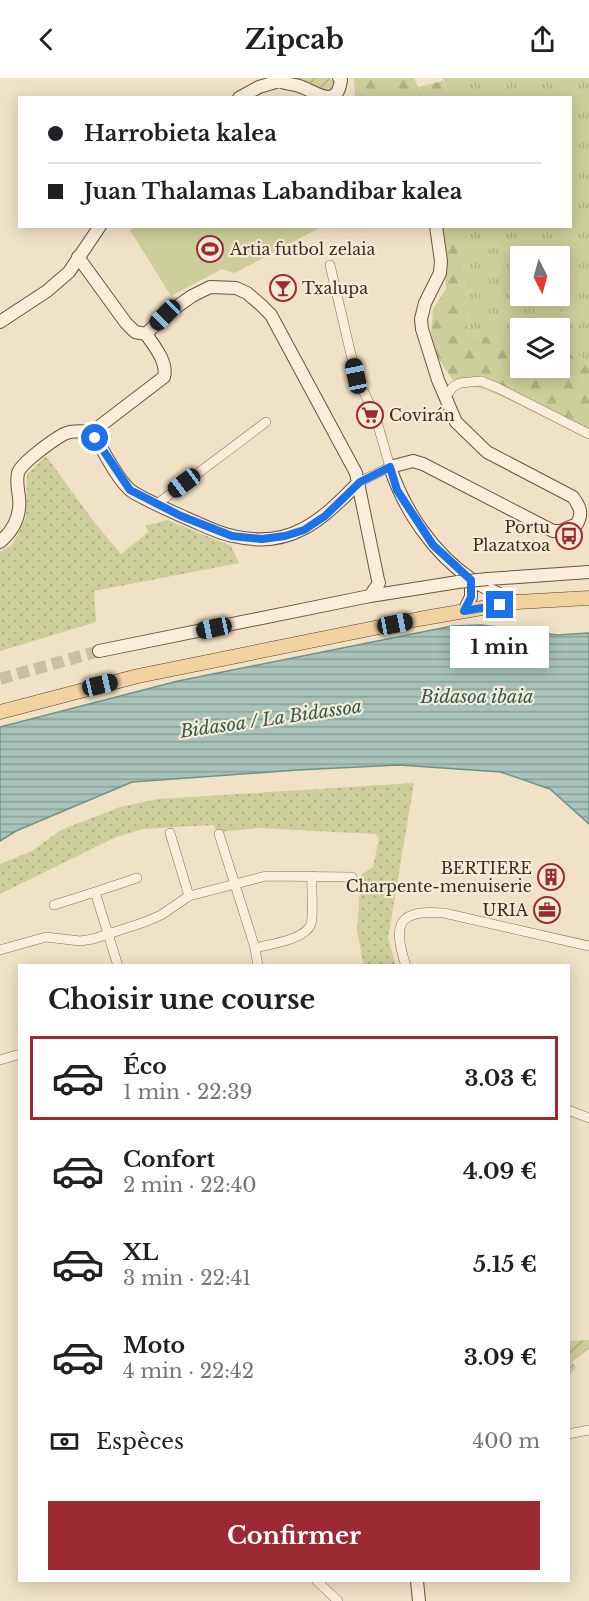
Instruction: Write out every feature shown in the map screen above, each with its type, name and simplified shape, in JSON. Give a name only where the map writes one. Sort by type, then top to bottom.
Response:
[{"type":"main road","points":[[0,712],[138,676],[464,611],[518,602],[589,598]]},
{"type":"street","points":[[243,96],[271,81],[300,86],[320,96]]},
{"type":"street","points":[[0,322],[48,291],[69,272],[99,228]]},
{"type":"street","points":[[92,432],[130,490],[232,536],[262,539],[285,536],[304,530],[325,516],[360,482],[390,467],[413,461],[553,531],[561,531],[582,524],[580,506],[573,497],[487,452],[456,422],[438,380],[422,329],[422,310],[440,273],[441,261],[436,228]]},
{"type":"street","points":[[0,542],[8,536],[17,520],[20,506],[17,477],[21,467],[65,434],[79,431],[92,432],[164,376],[166,371],[146,334],[135,332],[126,323],[78,257]]},
{"type":"street","points":[[330,265],[356,376],[375,415],[397,490],[433,545],[471,580],[518,602]]},
{"type":"street","points":[[146,334],[165,315],[199,291],[210,287],[236,288],[248,293],[271,315],[360,482],[378,584],[370,596]]},
{"type":"street","points":[[446,396],[453,387],[460,383],[481,381],[589,434]]},
{"type":"street","points":[[157,504],[266,422]]},
{"type":"street","points":[[99,651],[399,591],[488,579],[589,572]]},
{"type":"street","points":[[464,611],[471,597],[471,580]]},
{"type":"street","points":[[378,584],[399,591]]},
{"type":"street","points":[[170,833],[189,896]]},
{"type":"street","points":[[219,834],[255,948],[258,964]]},
{"type":"street","points":[[0,950],[45,938],[80,940],[109,934],[161,915],[189,896],[266,876],[352,877]]},
{"type":"street","points":[[255,948],[293,939],[306,932],[311,923],[312,876]]},
{"type":"street","points":[[54,905],[137,878]]},
{"type":"street","points":[[95,892],[117,964]]},
{"type":"street","points":[[405,964],[400,949],[400,931],[403,920],[419,912],[444,913],[589,946]]},
{"type":"street","points":[[0,1059],[18,1054]]},
{"type":"street","points":[[570,1111],[589,1118]]},
{"type":"street","points":[[570,1434],[589,1430]]},
{"type":"street","points":[[318,1582],[338,1601]]},
{"type":"street","points":[[417,1582],[419,1601]]},
{"type":"green space","points":[[288,78],[330,78],[335,84],[332,90],[327,92]]},
{"type":"green space","points":[[354,78],[414,78],[418,87],[443,81],[449,96],[355,96]]},
{"type":"green space","points":[[443,78],[589,78],[589,365],[576,353],[580,302],[570,305],[570,246],[510,246],[510,306],[568,306],[555,318],[510,318],[510,338],[468,336],[463,261],[467,228],[572,228],[572,96],[449,96]]},
{"type":"green space","name":"Artia futbol zelaia","points":[[134,228],[319,228],[235,273],[222,269],[171,296],[130,230]]},
{"type":"green space","points":[[441,228],[467,228],[463,261],[468,336],[510,338],[510,378],[570,378],[570,318],[555,318],[568,306],[581,301],[576,353],[589,365],[589,433],[484,389],[455,383],[436,355],[431,333],[433,309],[446,289]]},
{"type":"green space","points":[[46,456],[97,526],[121,554],[149,532],[145,526],[168,520],[231,546],[239,563],[94,591],[96,622],[0,651],[0,552],[12,545],[26,517],[27,474]]},
{"type":"green space","points":[[414,783],[388,938],[395,964],[364,964],[357,931],[361,875],[373,867],[379,838],[375,834],[258,828],[217,832],[213,825],[143,829],[116,837],[0,894],[0,864],[32,851],[61,830],[120,807],[158,799]]},
{"type":"green space","points":[[589,1340],[589,1349],[572,1362],[576,1367],[570,1375],[570,1341]]},
{"type":"water","name":"Bidasoa ibaia","points":[[482,625],[557,635],[589,633],[589,824],[550,789],[501,772],[399,765],[132,782],[16,831],[0,841],[0,727],[178,681],[452,626]]},
{"type":"tunnel","points":[[0,679],[99,651]]},
{"type":"place","name":"Artia futbol zelaia","points":[[210,249]]},
{"type":"place","name":"Txalupa","points":[[283,288]]},
{"type":"place","name":"Covirán","points":[[370,415]]},
{"type":"place","name":"Portu Plazatxoa","points":[[569,536]]},
{"type":"place","name":"BERTIERE Charpente-menuiserie","points":[[551,877]]},
{"type":"place","name":"URIA","points":[[547,910]]},
{"type":"route","points":[[95,438],[130,490],[181,516],[232,536],[262,539],[285,536],[304,530],[325,516],[360,482],[390,467],[397,490],[433,545],[471,580],[473,590],[464,611],[500,605]]},
{"type":"water label","name":"Bidasoa / La Bidassoa","points":[[271,719]]}]
